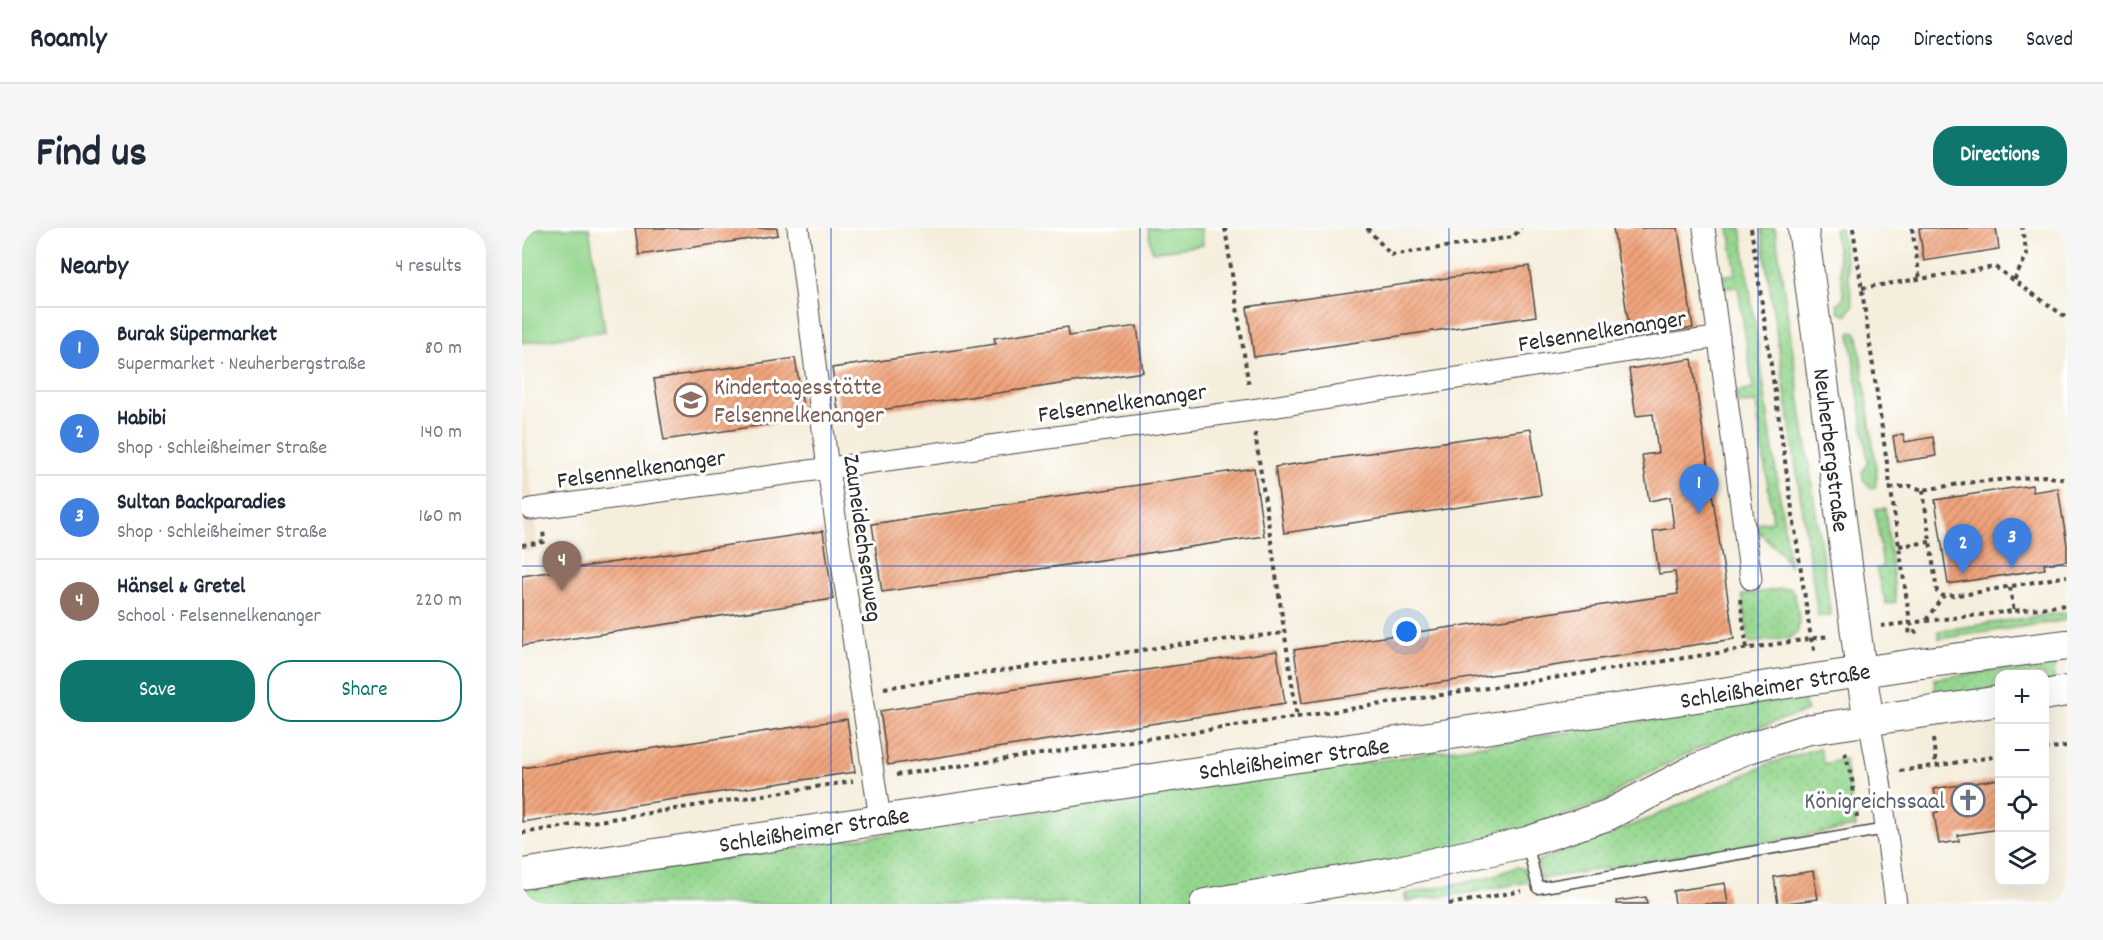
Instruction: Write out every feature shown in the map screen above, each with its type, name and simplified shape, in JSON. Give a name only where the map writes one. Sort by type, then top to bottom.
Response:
[{"type":"main road","name":"Neuherbergstraße","points":[[1803,228],[1855,631],[1869,721]]},
{"type":"main road","name":"Schleißheimer Straße","points":[[522,874],[1920,663],[2067,645]]},
{"type":"main road","points":[[2049,694],[2067,691]]},
{"type":"main road","name":"Schleißheimer Straße","points":[[1205,904],[1394,872],[1527,842],[1608,815],[1696,769],[1749,747],[1805,730],[1995,702]]},
{"type":"street","name":"Zauneidechsenweg","points":[[798,228],[828,469],[880,819]]},
{"type":"street","points":[[1704,228],[1751,579]]},
{"type":"street","name":"Felsennelkenanger","points":[[531,509],[1252,410],[1719,338]]},
{"type":"street","points":[[1869,721],[1879,774],[1896,904]]},
{"type":"lane","points":[[1527,842],[1538,888],[1886,829]]},
{"type":"path","points":[[1225,228],[1297,717]]},
{"type":"path","points":[[1367,228],[1391,255],[1513,237],[1521,228]]},
{"type":"path","name":"Neuherbergstraße","points":[[1751,228],[1811,639]]},
{"type":"path","points":[[1853,228],[1910,622]]},
{"type":"path","points":[[1912,228],[1920,279]]},
{"type":"path","points":[[2014,280],[2027,255],[2022,228]]},
{"type":"path","points":[[1862,288],[1995,267],[2067,318]]},
{"type":"path","points":[[1890,488],[1900,485],[1923,490],[1965,483],[2044,476],[2067,480]]},
{"type":"path","points":[[1923,490],[1937,592],[1943,596],[1968,594],[2067,576]]},
{"type":"path","points":[[1899,546],[1930,542]]},
{"type":"path","points":[[522,545],[535,544]]},
{"type":"path","points":[[1747,649],[1739,593],[1751,579]]},
{"type":"path","points":[[2010,586],[2014,612]]},
{"type":"path","points":[[1926,620],[1943,596]]},
{"type":"path","name":"Schleißheimer Straße","points":[[522,833],[875,778],[1747,649],[1910,622],[2067,605]]},
{"type":"path","points":[[860,692],[1169,646],[1284,633]]},
{"type":"path","points":[[2049,748],[2067,746]]},
{"type":"path","points":[[1852,779],[1995,757]]},
{"type":"path","points":[[1449,904],[1538,888]]},
{"type":"shaded area","points":[[522,402],[538,550],[522,553]]},
{"type":"green space","points":[[522,228],[589,228],[605,331],[522,343]]},
{"type":"green space","points":[[1148,228],[1201,228],[1203,245],[1152,252]]},
{"type":"green space","points":[[1729,228],[1741,228],[1790,568],[1781,553],[1758,531],[1757,523],[1773,521],[1756,403],[1738,404],[1737,392],[1753,389],[1738,287],[1721,288],[1719,276],[1736,274]]},
{"type":"green space","points":[[1761,228],[1775,228],[1831,616],[1818,616]]},
{"type":"green space","points":[[1834,228],[1841,228],[1853,307],[1847,314],[1839,313],[1837,304],[1844,297]]},
{"type":"green space","points":[[1856,332],[1858,337],[1877,476],[1875,488],[1872,489],[1865,482],[1862,472],[1868,463],[1850,334]]},
{"type":"green space","points":[[1885,508],[1896,602],[1886,604],[1876,569],[1883,567],[1875,509]]},
{"type":"green space","points":[[1791,588],[1797,604],[1799,623],[1797,633],[1790,638],[1749,643],[1742,595]]},
{"type":"green space","points":[[2067,612],[2067,620],[1939,639],[1938,631]]},
{"type":"green space","points":[[2057,661],[2054,680],[2049,681],[2049,670],[1996,670]]},
{"type":"green space","points":[[1995,670],[1995,689],[1936,696],[1934,679]]},
{"type":"green space","points":[[1803,697],[1807,711],[1699,748],[1624,786],[1608,800],[1517,833],[1358,871],[1150,904],[522,904],[522,889]]},
{"type":"green space","points":[[1819,748],[1824,764],[1844,759],[1856,827],[1541,879],[1537,861],[1651,818],[1768,764]]},
{"type":"green space","points":[[1517,867],[1524,869],[1529,882],[1406,901],[1405,894],[1486,878]]},
{"type":"building","points":[[635,228],[777,228],[778,235],[639,255]]},
{"type":"building","points":[[1613,228],[1678,228],[1693,328],[1631,338]]},
{"type":"building","points":[[1919,228],[1996,228],[1999,249],[1924,261]]},
{"type":"building","points":[[1529,266],[1536,316],[1254,357],[1247,307]]},
{"type":"building","points":[[1137,326],[1143,372],[839,416],[832,368],[996,344],[994,338],[1068,327],[1069,336]]},
{"type":"building","points":[[795,358],[805,419],[664,440],[654,379]]},
{"type":"building","points":[[1692,359],[1734,639],[1302,703],[1294,650],[1678,594],[1675,572],[1659,574],[1653,531],[1674,528],[1670,497],[1649,501],[1642,455],[1658,453],[1653,414],[1636,416],[1629,369]]},
{"type":"building","points":[[1531,429],[1541,495],[1284,533],[1275,467]]},
{"type":"building","points":[[1903,434],[1905,442],[1933,437],[1936,456],[1897,462],[1893,436]]},
{"type":"building","points":[[1254,468],[1264,536],[882,592],[872,524]]},
{"type":"building","points":[[2032,485],[2033,492],[2058,488],[2067,545],[2067,561],[2044,564],[2045,569],[1948,584],[1935,500]]},
{"type":"building","points":[[823,531],[833,599],[522,646],[522,576]]},
{"type":"building","points":[[1277,651],[1285,703],[888,765],[880,711]]},
{"type":"building","points":[[847,719],[855,772],[522,822],[522,768]]},
{"type":"building","name":"Königreichssaal","points":[[1995,780],[1995,830],[1958,835],[1959,841],[1939,844],[1934,813],[1938,812],[1934,789]]},
{"type":"building","points":[[1813,871],[1818,899],[1778,904],[1774,877]]},
{"type":"building","points":[[1725,883],[1728,904],[1675,904],[1673,891]]},
{"type":"building","points":[[1646,897],[1647,904],[1617,904],[1616,901]]},
{"type":"place","name":"Kindertagesstätte Felsennelkenanger","points":[[691,400]]},
{"type":"place","name":"Burak Süpermarket","points":[[1699,514]]},
{"type":"place","name":"Sultan Backparadies","points":[[2012,568]]},
{"type":"place","name":"Habibi","points":[[1963,574]]},
{"type":"place","name":"Hänsel & Gretel","points":[[562,591]]},
{"type":"place","name":"Königreichssaal","points":[[1968,800]]}]
